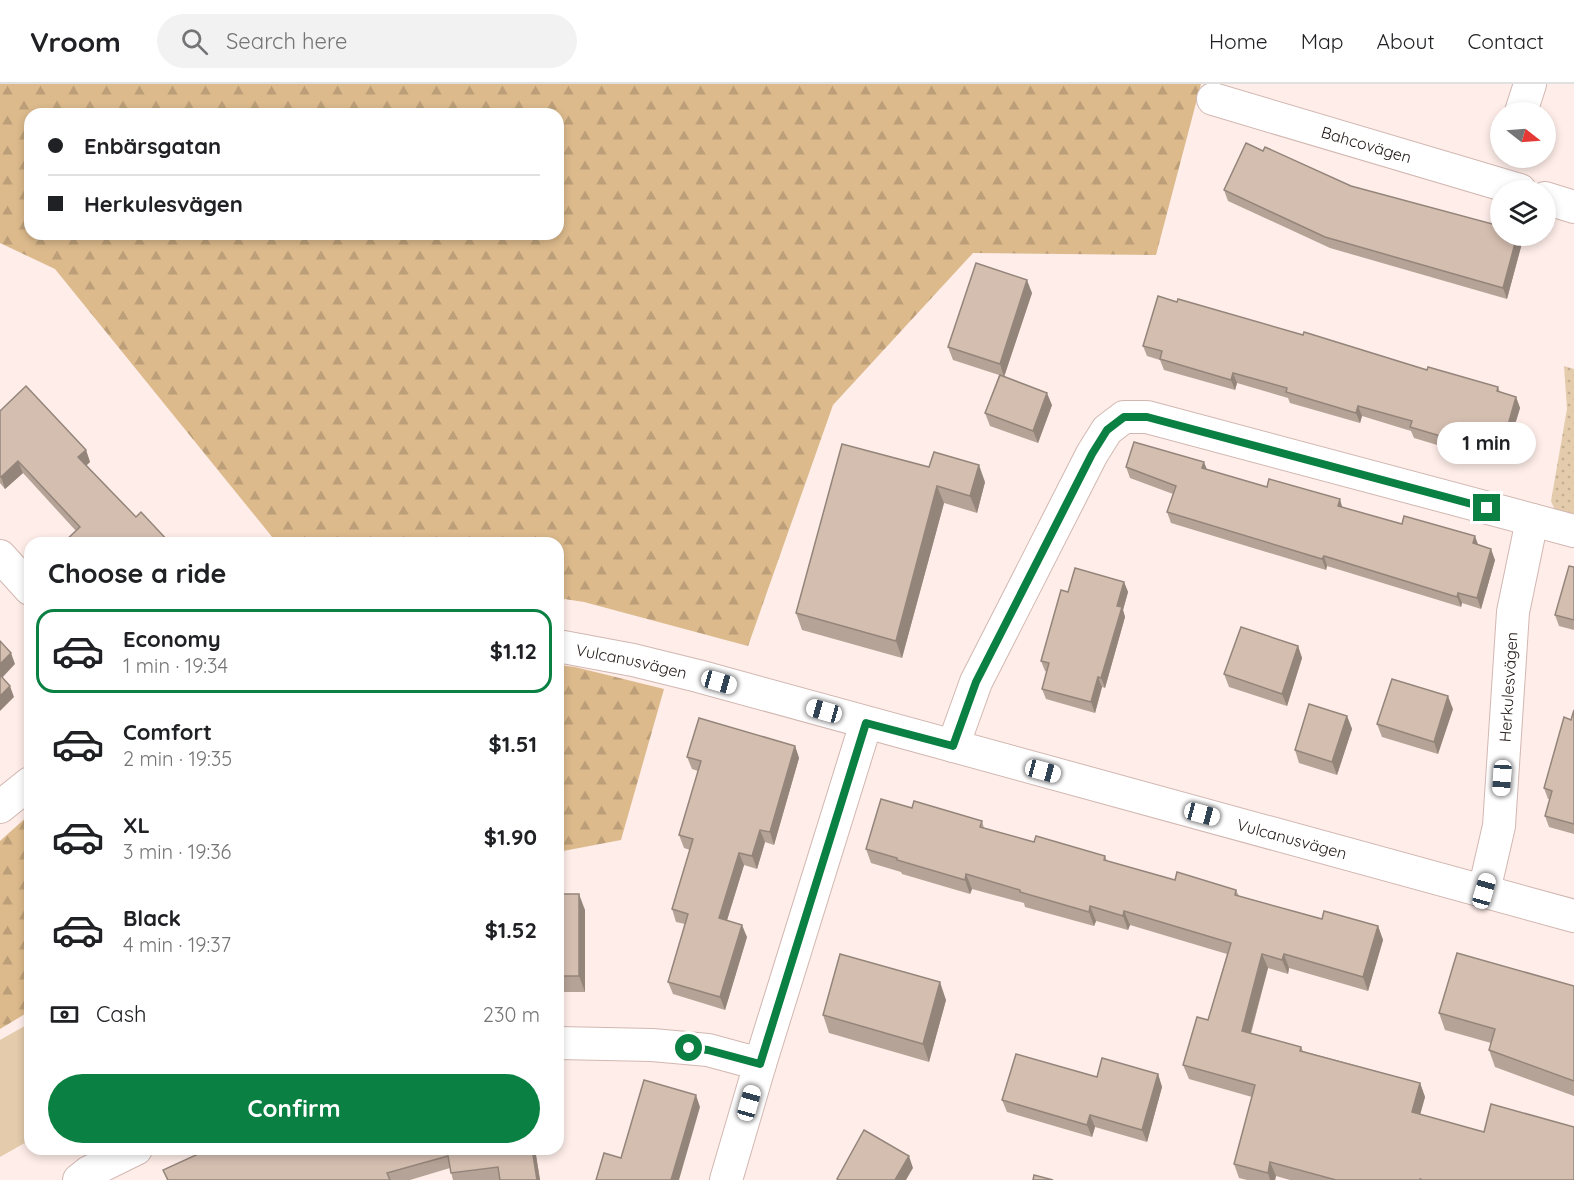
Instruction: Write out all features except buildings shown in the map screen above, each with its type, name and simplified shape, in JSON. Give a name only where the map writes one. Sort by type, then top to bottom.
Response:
[{"type":"street","points":[[1524,102],[1530,84]]},
{"type":"street","name":"Bahcovägen","points":[[1212,99],[1490,181]]},
{"type":"street","points":[[1556,201],[1574,207]]},
{"type":"street","points":[[953,746],[976,682],[1092,454],[1107,430],[1124,417],[1147,417],[1574,531]]},
{"type":"street","name":"Herkulesvägen","points":[[1484,891],[1499,826],[1514,612],[1532,520]]},
{"type":"street","points":[[0,556],[24,582]]},
{"type":"street","name":"Vulcanusvägen","points":[[564,647],[698,676],[1574,916]]},
{"type":"street","points":[[726,1180],[866,723]]},
{"type":"street","points":[[0,807],[24,788]]},
{"type":"street","points":[[564,1043],[652,1045],[708,1050],[760,1064]]},
{"type":"street","points":[[79,1180],[89,1172],[124,1155]]},
{"type":"green space","points":[[0,84],[1201,84],[1156,255],[973,253],[833,405],[748,646],[584,602],[564,599],[564,537],[272,537],[55,269],[0,243]]},
{"type":"green space","points":[[564,666],[664,689],[621,840],[564,851]]},
{"type":"green space","points":[[24,819],[24,1015],[0,1029],[0,841]]},
{"type":"shaded area","points":[[1564,366],[1574,369],[1574,514],[1555,510],[1551,501],[1567,409]]},
{"type":"shaded area","points":[[24,1026],[24,1143],[0,1157],[0,1040]]},
{"type":"route","points":[[689,1048],[708,1050],[760,1064],[866,723],[953,746],[976,682],[1092,454],[1107,430],[1124,417],[1147,417],[1487,508]]}]
